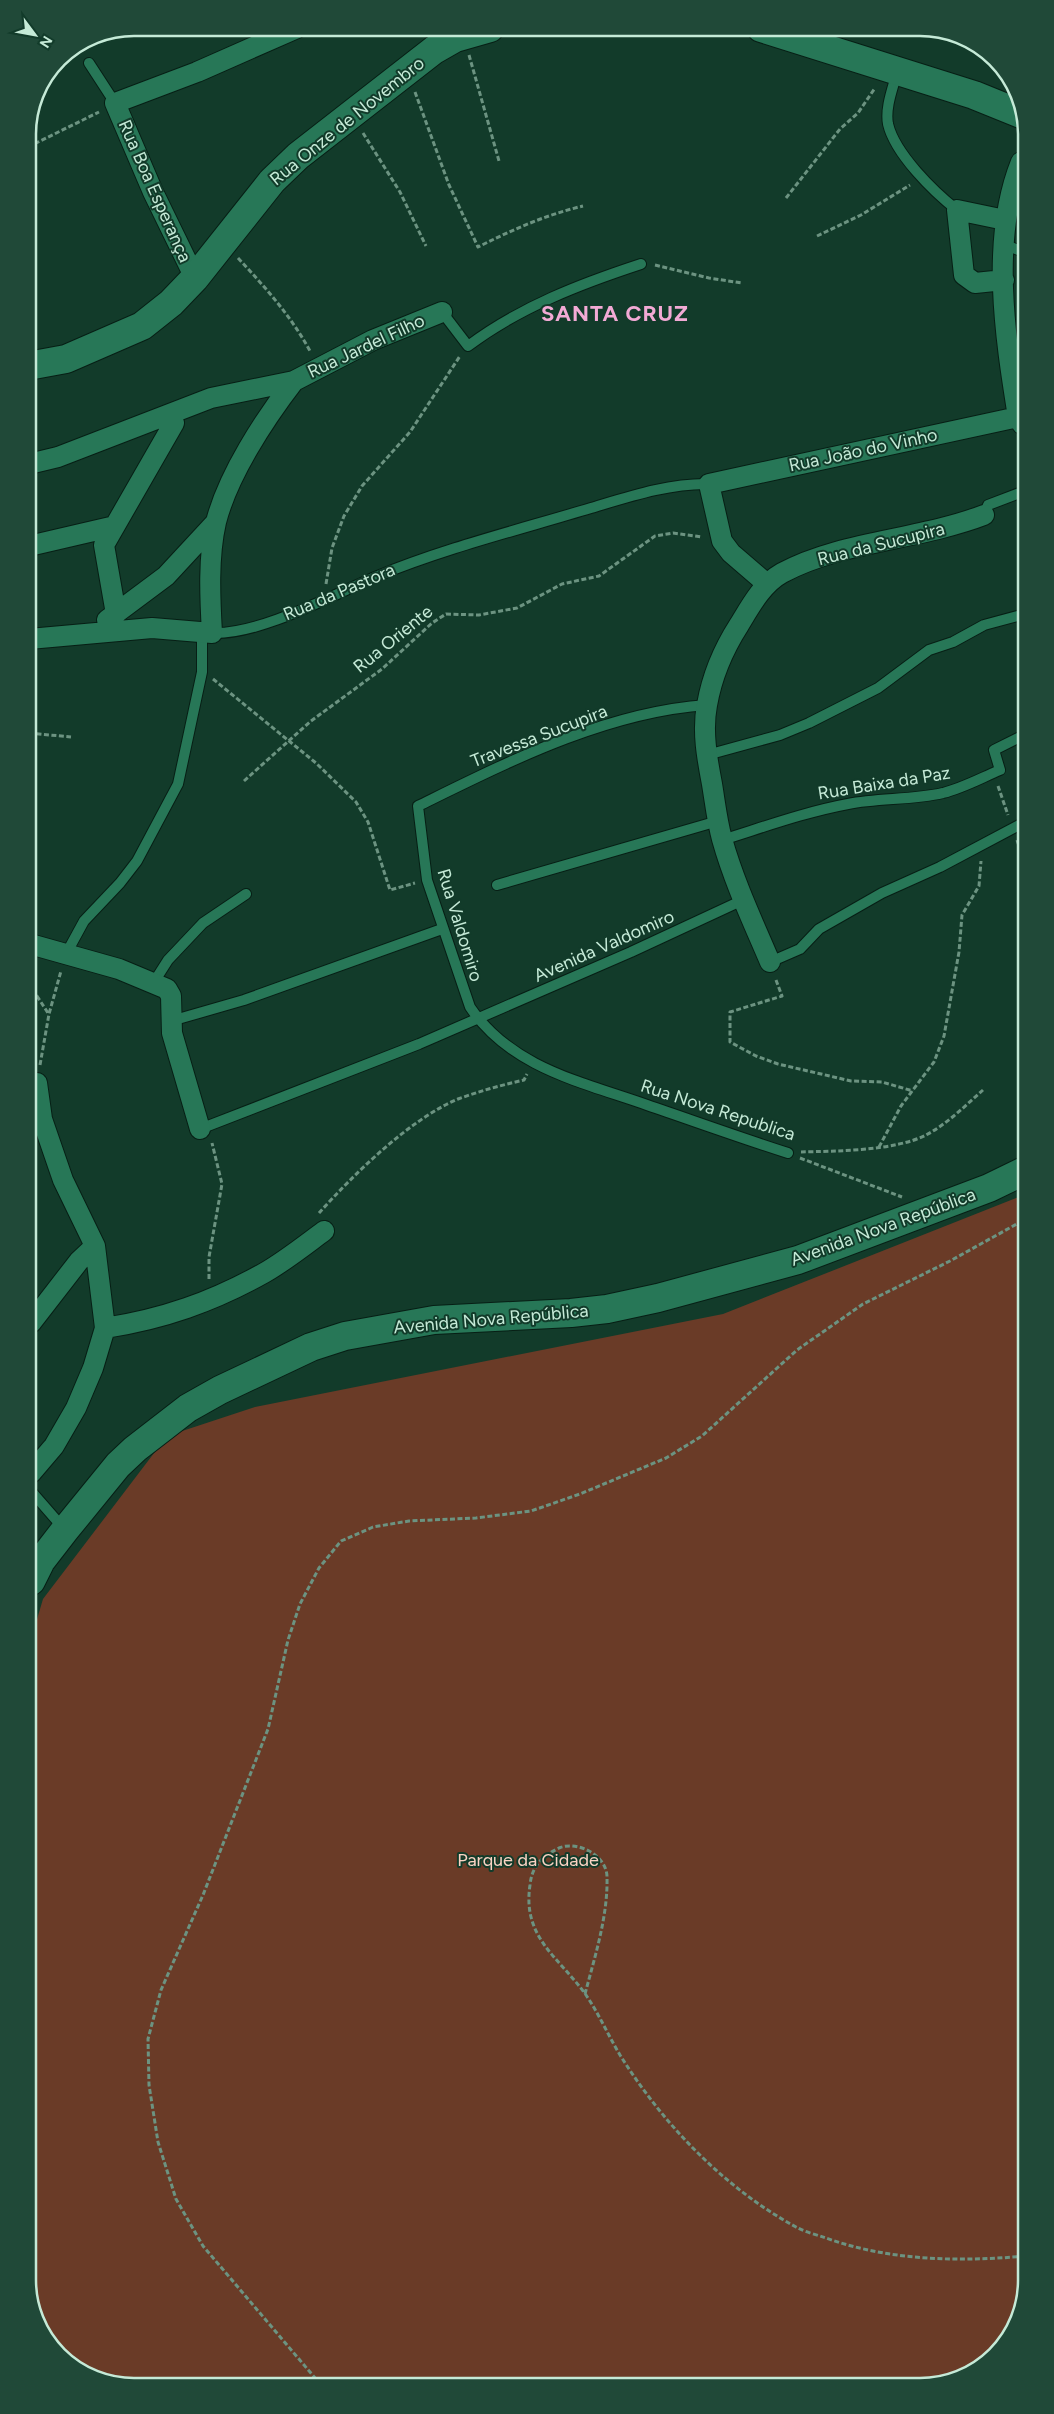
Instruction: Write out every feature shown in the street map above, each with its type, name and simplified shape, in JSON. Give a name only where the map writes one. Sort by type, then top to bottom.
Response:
[{"type":"street","points":[[115,103],[197,72],[256,36]]},
{"type":"street","name":"Rua Onze de Novembro","points":[[36,365],[66,359],[142,326],[171,303],[195,278],[272,181],[406,70],[454,36]]},
{"type":"street","points":[[787,36],[974,95],[1015,111]]},
{"type":"street","name":"Rua Boa Esperança","points":[[115,103],[153,192],[195,278]]},
{"type":"street","points":[[1018,173],[1005,220],[1012,247],[1004,280],[1008,357],[1018,410]]},
{"type":"street","points":[[1004,280],[974,283],[964,275],[957,210],[1005,220]]},
{"type":"street","name":"Rua Jardel Filho","points":[[36,462],[58,457],[177,417],[211,398],[294,381],[373,340],[442,312]]},
{"type":"street","points":[[207,633],[216,522],[240,466],[272,410],[294,381]]},
{"type":"street","points":[[116,614],[104,545],[177,417]]},
{"type":"street","name":"Rua João do Vinho","points":[[709,484],[1018,420]]},
{"type":"street","points":[[709,484],[722,541],[731,553],[767,584]]},
{"type":"street","name":"Rua da Sucupira","points":[[770,962],[743,900],[720,831],[707,755],[705,732],[707,705],[716,669],[726,644],[767,584],[780,574],[825,556],[931,532],[984,515]]},
{"type":"street","points":[[81,635],[116,614],[166,576],[216,522]]},
{"type":"street","points":[[36,544],[115,526]]},
{"type":"street","name":"Rua da Pastora","points":[[36,638],[113,630],[152,628],[207,633]]},
{"type":"street","points":[[36,946],[119,969],[167,989],[171,996],[171,1021],[203,1127]]},
{"type":"street","points":[[36,1092],[42,1119],[63,1180],[95,1246],[105,1328],[93,1368],[76,1408],[54,1446],[36,1467]]},
{"type":"street","name":"Avenida Nova República","points":[[36,1572],[65,1530],[118,1465],[161,1427],[220,1390],[311,1347],[345,1336],[434,1320],[571,1313],[615,1308],[798,1260],[935,1210],[1018,1174]]},
{"type":"street","points":[[105,1328],[169,1316],[208,1300],[265,1272],[321,1223]]},
{"type":"street","points":[[36,1317],[79,1261],[95,1246]]},
{"type":"lane","points":[[89,62],[115,103]]},
{"type":"lane","points":[[893,69],[888,107],[888,125],[896,143],[922,177],[957,210]]},
{"type":"lane","points":[[468,346],[495,325],[540,302],[584,282],[642,264]]},
{"type":"lane","name":"Rua Jardel Filho","points":[[442,312],[468,346]]},
{"type":"lane","name":"Rua da Pastora","points":[[207,633],[228,634],[264,624],[441,551],[627,498],[695,484],[709,484]]},
{"type":"lane","points":[[984,515],[988,505],[1018,494]]},
{"type":"lane","points":[[707,755],[780,735],[809,723],[878,688],[929,650],[953,642],[984,625],[1018,618]]},
{"type":"lane","points":[[66,954],[84,921],[120,883],[137,861],[172,800],[186,755],[202,672],[207,633]]},
{"type":"lane","name":"Travessa Sucupira","points":[[418,806],[518,759],[588,732],[655,712],[707,705]]},
{"type":"lane","points":[[993,773],[1000,770],[994,750],[1018,738]]},
{"type":"lane","name":"Rua Baixa da Paz","points":[[497,885],[720,831],[846,804],[879,798],[926,796],[945,792],[993,773]]},
{"type":"lane","name":"Rua Valdomiro","points":[[418,806],[427,880],[466,998],[478,1020]]},
{"type":"lane","points":[[770,962],[800,949],[819,929],[882,893],[940,867],[981,843],[1018,825]]},
{"type":"lane","points":[[154,982],[168,960],[203,922],[246,894]]},
{"type":"lane","name":"Avenida Valdomiro","points":[[203,1127],[367,1066],[478,1020],[743,900]]},
{"type":"lane","points":[[171,1021],[244,1000],[442,929]]},
{"type":"lane","name":"Rua Nova Republica","points":[[478,1020],[499,1039],[548,1072],[788,1153]]},
{"type":"lane","points":[[36,1497],[65,1530]]},
{"type":"path","points":[[458,36],[499,161]]},
{"type":"path","points":[[786,198],[840,129],[858,112],[893,69]]},
{"type":"path","points":[[406,70],[449,185],[478,247],[520,226],[554,213],[583,206]]},
{"type":"path","points":[[36,143],[115,103]]},
{"type":"path","points":[[351,114],[400,192],[426,246]]},
{"type":"path","points":[[817,236],[860,216],[922,177]]},
{"type":"path","points":[[223,242],[274,298],[297,328],[319,367]]},
{"type":"path","points":[[642,264],[742,283]]},
{"type":"path","points":[[323,599],[332,548],[344,516],[362,486],[410,432],[468,346]]},
{"type":"path","name":"Rua Oriente","points":[[244,782],[288,741],[331,705],[396,657],[421,632],[446,614],[479,615],[517,608],[562,584],[599,576],[655,536],[674,533],[722,541]]},
{"type":"path","points":[[202,672],[231,692],[336,780],[356,802],[368,822],[390,890],[427,880]]},
{"type":"path","points":[[36,734],[71,737]]},
{"type":"path","points":[[993,773],[1018,825]]},
{"type":"path","points":[[879,1146],[912,1091],[934,1062],[944,1036],[959,952],[962,915],[980,886],[981,843]]},
{"type":"path","points":[[36,1074],[49,1014],[66,954]]},
{"type":"path","points":[[770,962],[782,996],[730,1012],[730,1042],[778,1064],[851,1081],[882,1082],[912,1091]]},
{"type":"path","points":[[36,996],[49,1014]]},
{"type":"path","points":[[321,1223],[350,1178],[403,1135],[437,1110],[457,1100],[492,1087],[524,1080],[532,1062]]},
{"type":"path","name":"Rua Nova Republica","points":[[788,1153],[843,1151],[879,1146],[925,1136],[949,1120],[982,1090]]},
{"type":"path","points":[[203,1127],[222,1184],[210,1258],[208,1300]]},
{"type":"path","points":[[788,1153],[935,1210]]},
{"type":"path","points":[[315,2378],[202,2246],[176,2199],[158,2142],[148,2085],[148,2039],[161,1990],[203,1896],[268,1729],[288,1640],[300,1604],[319,1568],[341,1541],[373,1527],[409,1521],[476,1518],[531,1511],[580,1494],[666,1458],[702,1436],[797,1350],[863,1304],[950,1261],[1018,1223]]},
{"type":"path","points":[[585,1994],[608,1895],[607,1872],[598,1857],[582,1846],[563,1846],[542,1856],[531,1877],[527,1902],[534,1928],[546,1950],[585,1994],[620,2055],[655,2104],[688,2142],[735,2186],[797,2228],[859,2250],[924,2258],[992,2259],[1018,2257]]},
{"type":"green space","name":"Parque da Cidade","points":[[1018,1197],[1018,2280],[1013,2311],[1008,2323],[989,2349],[963,2368],[939,2376],[920,2378],[128,2378],[103,2373],[91,2368],[65,2349],[53,2334],[41,2311],[36,2286],[36,1623],[43,1599],[167,1436],[255,1407],[723,1314]]},
{"type":"district","name":"SANTA CRUZ","points":[[615,313]]}]
